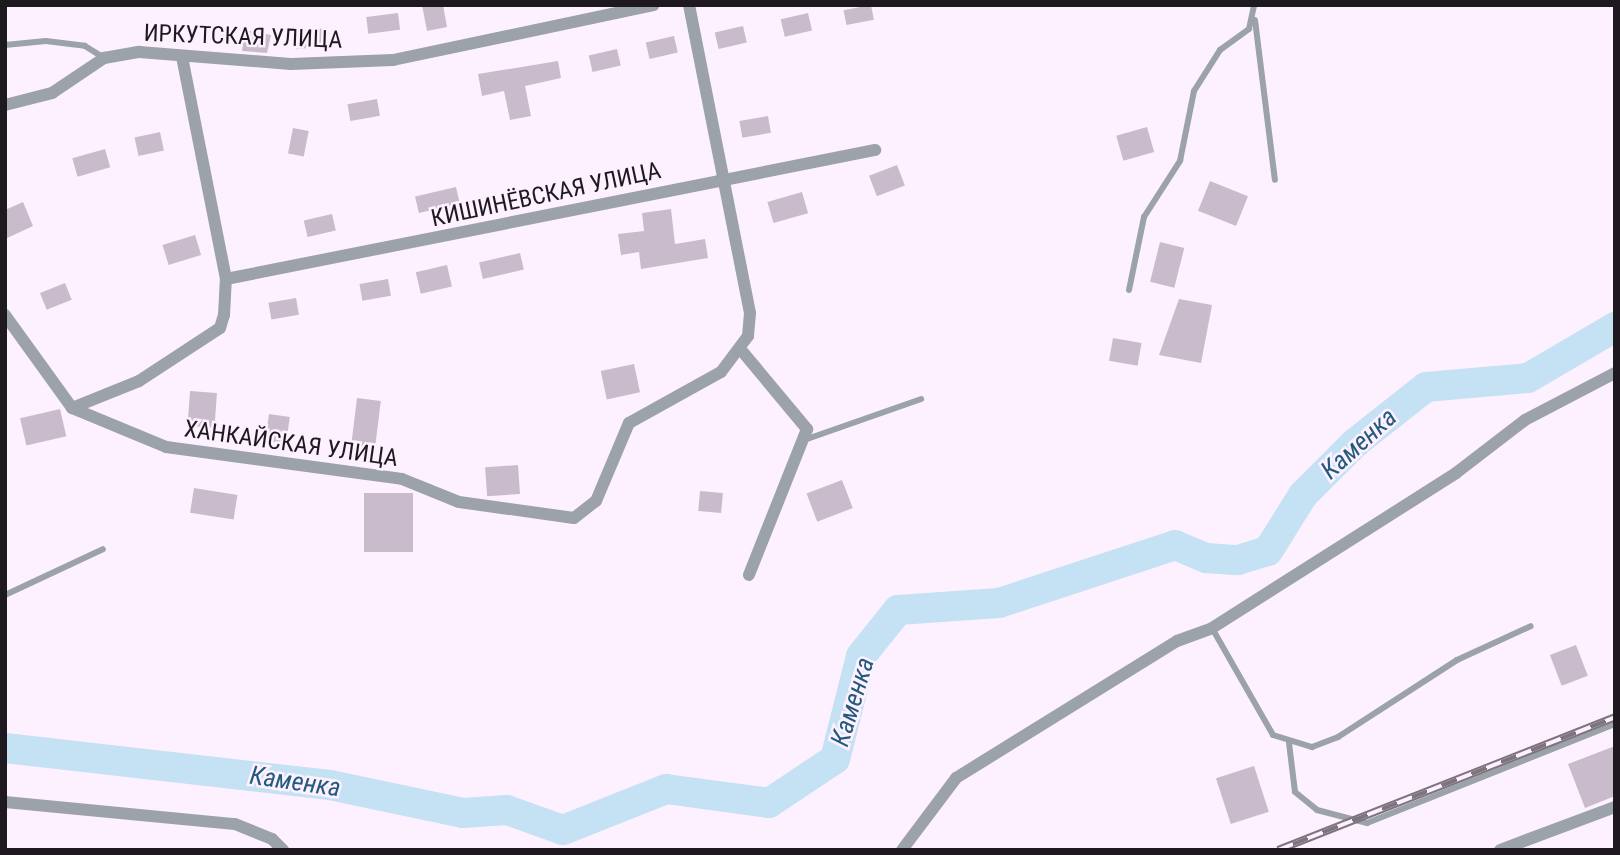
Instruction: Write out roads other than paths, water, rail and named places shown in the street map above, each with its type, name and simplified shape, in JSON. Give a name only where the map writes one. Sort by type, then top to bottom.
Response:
[{"type":"street","name":"ИРКУТСКАЯ УЛИЦА","points":[[5,105],[52,93],[104,58],[139,52],[291,64],[393,60],[653,5]]},
{"type":"street","points":[[689,5],[750,313],[742,351],[804,421],[807,439],[749,575]]},
{"type":"street","points":[[5,315],[72,408],[139,381],[220,328],[226,279],[182,56]]},
{"type":"street","name":"КИШИНЁВСКАЯ УЛИЦА","points":[[226,279],[725,177],[875,150]]},
{"type":"street","name":"ХАНКАЙСКАЯ УЛИЦА","points":[[72,408],[166,447],[402,479],[459,502],[558,519],[574,518],[596,501],[629,424],[709,380],[742,351]]},
{"type":"street","points":[[902,850],[956,778],[1177,641],[1212,628],[1456,473],[1525,420],[1615,373]]},
{"type":"street","points":[[5,802],[235,824],[272,839],[282,850]]},
{"type":"street","points":[[1500,850],[1615,807]]},
{"type":"lane","points":[[1254,5],[1275,180]]},
{"type":"lane","points":[[1129,290],[1143,217],[1180,161],[1200,78],[1255,20]]},
{"type":"lane","points":[[5,45],[59,42],[85,46],[104,58]]},
{"type":"lane","points":[[807,439],[921,399]]},
{"type":"lane","points":[[5,595],[103,549]]},
{"type":"lane","points":[[1212,628],[1242,672],[1253,709],[1273,735],[1289,743],[1312,747],[1338,737],[1457,660],[1531,626]]},
{"type":"lane","points":[[1289,743],[1295,792],[1317,810],[1367,823],[1615,724]]},
{"type":"waterway","name":"Каменка","points":[[5,748],[330,785],[463,813],[507,810],[563,830],[666,789],[769,803],[835,759],[861,656],[898,610],[999,603],[1175,545],[1206,558],[1238,560],[1268,551],[1303,495],[1355,443],[1426,387],[1528,378],[1615,327]]},
{"type":"railway","points":[[1278,850],[1615,717]]}]
